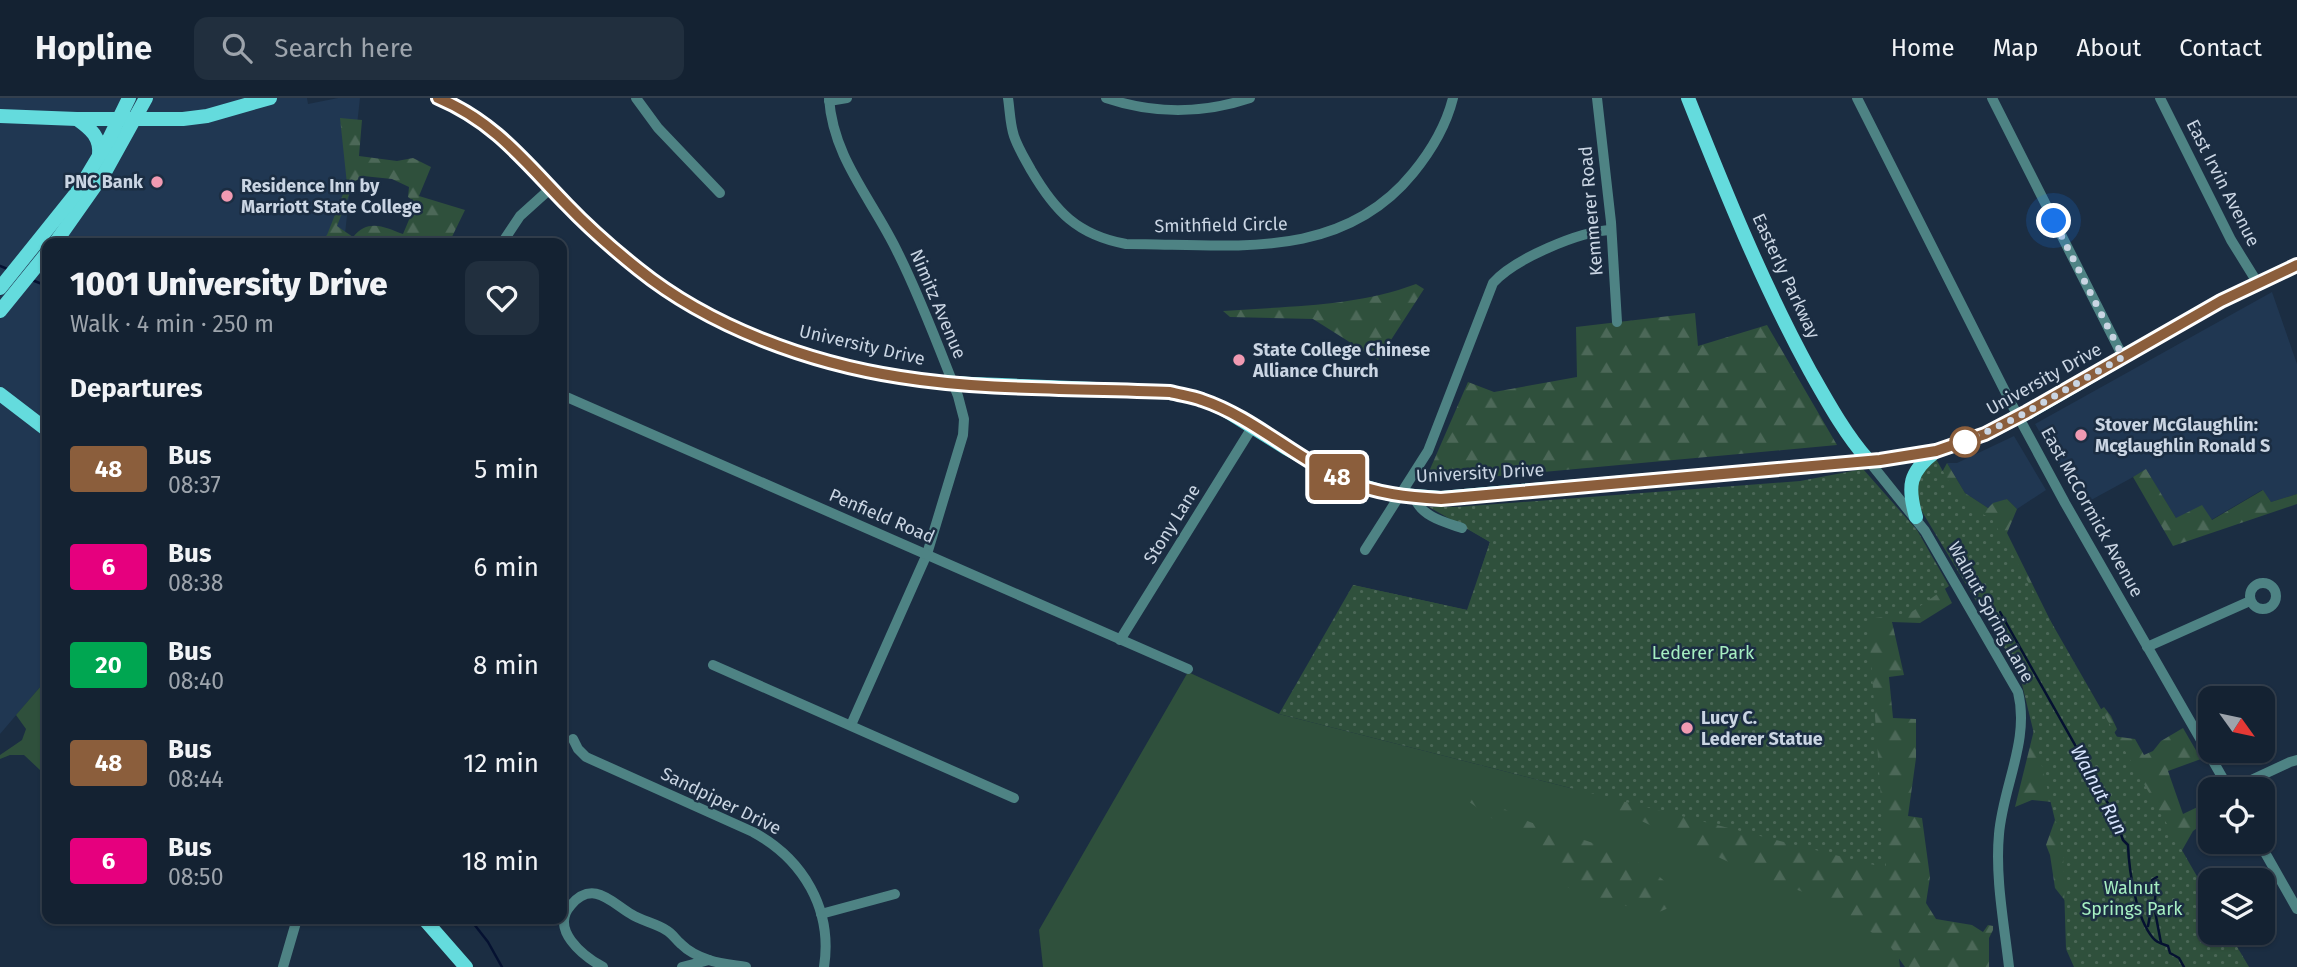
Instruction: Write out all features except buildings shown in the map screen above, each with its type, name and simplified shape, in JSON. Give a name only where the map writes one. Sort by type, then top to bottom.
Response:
[{"type":"main road","points":[[4,284],[78,191],[129,98]]},
{"type":"main road","points":[[59,238],[98,184],[146,98]]},
{"type":"main road","points":[[0,116],[77,119],[183,118],[208,116],[270,98]]},
{"type":"main road","name":"University Drive","points":[[438,98],[495,131],[596,235],[640,271],[702,311],[778,345],[841,364],[899,377],[953,383],[1170,392],[1201,399],[1253,426],[1333,475],[1363,488],[1406,497],[1441,499],[1868,460],[1936,451],[1975,438],[2018,417],[2257,282],[2297,265]]},
{"type":"main road","name":"Easterly Parkway","points":[[1688,98],[1748,245],[1788,330],[1826,398],[1868,460]]},
{"type":"main road","points":[[77,119],[96,136],[99,156]]},
{"type":"main road","points":[[0,311],[42,260]]},
{"type":"main road","points":[[0,394],[42,426]]},
{"type":"main road","points":[[1916,517],[1910,496],[1912,480],[1921,464],[1936,451]]},
{"type":"main road","points":[[428,924],[466,967]]},
{"type":"street","points":[[636,98],[658,128],[720,193]]},
{"type":"street","points":[[829,99],[847,98]]},
{"type":"street","name":"Smithfield Circle","points":[[1008,98],[1014,138],[1036,178],[1059,211],[1087,233],[1126,244],[1271,244],[1298,241],[1334,230],[1374,209],[1408,180],[1428,153],[1453,98]]},
{"type":"street","points":[[1106,98],[1137,107],[1179,111],[1218,107],[1250,98]]},
{"type":"street","name":"Kemmerer Road","points":[[1597,98],[1611,230],[1617,322]]},
{"type":"street","name":"East McCormick Avenue","points":[[1857,98],[2018,417],[2223,777]]},
{"type":"street","points":[[1992,98],[2123,357]]},
{"type":"street","name":"East Irvin Avenue","points":[[2160,98],[2231,240],[2257,282]]},
{"type":"street","name":"Nimitz Avenue","points":[[829,99],[836,139],[844,158],[898,251],[953,383],[961,404],[963,435],[927,554],[851,725]]},
{"type":"street","points":[[505,238],[520,216],[551,188]]},
{"type":"street","points":[[1365,550],[1406,497],[1428,451],[1493,283],[1511,268],[1569,239],[1588,232],[1611,230]]},
{"type":"street","name":"Penfield Road","points":[[567,397],[1188,669]]},
{"type":"street","name":"Stony Lane","points":[[1120,640],[1253,426]]},
{"type":"street","name":"Walnut Spring Lane","points":[[1868,460],[1916,517],[2012,680],[2020,701],[2022,728],[2001,812],[1998,843],[2009,967]]},
{"type":"street","points":[[1406,497],[1428,515],[1462,528]]},
{"type":"street","points":[[2147,647],[2250,601]]},
{"type":"street","points":[[713,665],[1014,798]]},
{"type":"street","name":"Sandpiper Drive","points":[[573,739],[578,750],[586,757],[769,841],[798,868],[810,885],[821,914],[826,943],[824,967]]},
{"type":"street","points":[[2258,777],[2297,760]]},
{"type":"street","points":[[2266,854],[2297,909]]},
{"type":"street","points":[[821,914],[895,894]]},
{"type":"street","points":[[567,912],[586,895],[607,897],[635,917],[667,930],[687,948],[709,960],[746,967]]},
{"type":"street","points":[[283,967],[296,924]]},
{"type":"street","points":[[566,924],[570,941],[603,967]]},
{"type":"street","points":[[677,940],[684,966],[709,960]]},
{"type":"shaded area","points":[[0,98],[307,98],[308,104],[338,98],[360,98],[345,238],[42,238],[42,685],[0,734]]},
{"type":"shaded area","points":[[2272,292],[2297,364],[2297,494],[2271,502],[2262,490],[2211,520],[2176,518],[2146,470],[2082,505],[2035,424]]},
{"type":"shaded area","points":[[2014,436],[2046,490],[2017,509],[2007,499],[1988,508],[1965,493],[1947,463],[1957,463]]},
{"type":"green space","points":[[340,118],[362,120],[359,156],[397,161],[413,158],[431,167],[419,196],[465,210],[451,238],[324,238],[347,184]],"holes":[[[363,176],[392,179],[409,187],[408,197],[416,203],[403,234],[371,226],[353,237],[337,226],[354,182]]]},
{"type":"green space","points":[[1416,284],[1424,289],[1378,360],[1313,319],[1230,317],[1223,311],[1345,301],[1393,292]]},
{"type":"green space","points":[[1695,313],[1698,346],[1767,325],[1837,445],[1424,483],[1468,382],[1494,392],[1577,377],[1576,327]]},
{"type":"green space","name":"Walnut Springs Park","points":[[1936,459],[1961,503],[1992,519],[2198,878],[2198,945],[2236,945],[2249,967],[2074,967],[2066,949],[2063,853],[2019,672],[1918,505],[1916,478]]},
{"type":"green space","name":"Walnut Springs Park","points":[[1947,463],[1965,493],[1988,508],[1993,503],[2007,499],[2017,509],[2007,533],[2096,713],[2104,707],[2111,716],[2117,729],[2112,736],[2135,739],[2144,755],[2183,728],[2198,754],[2198,760],[2168,771],[2183,814],[2198,807],[2198,827],[2193,831],[2180,854],[2198,880],[2198,945],[2224,945],[2249,967],[2070,907],[2055,888],[2046,845],[2056,817],[2052,802],[2032,800],[2015,807],[2034,730],[2029,688],[1940,476]]},
{"type":"green space","name":"Lederer Park","points":[[1863,469],[1917,530],[1949,586],[1910,613],[1868,619],[1886,868],[1279,714],[1353,585],[1467,610],[1490,542],[1429,507],[1800,481]]},
{"type":"green space","points":[[2146,469],[2176,518],[2202,505],[2212,520],[2263,490],[2271,502],[2297,494],[2297,504],[2173,546],[2133,477]]},
{"type":"green space","name":"Lederer Park","points":[[1446,516],[1945,589],[1952,603],[1920,623],[1892,622],[1904,675],[1889,677],[1893,718],[1916,719],[1916,758],[1908,816],[1922,818],[1930,877],[1926,903],[1936,919],[1972,925],[1983,932],[1988,925],[1993,926],[1989,938],[1989,967],[1905,967],[1887,942],[1811,895],[1752,873],[1518,763],[1353,585],[1467,610],[1477,604],[1480,573],[1490,542]]},
{"type":"green space","points":[[1188,672],[1279,714],[1886,868],[1894,908],[1900,967],[1043,967],[1039,930]]},
{"type":"green space","points":[[42,686],[42,773],[24,755],[10,755],[0,759],[0,755],[22,740],[26,729],[16,715]]},
{"type":"green space","points":[[1477,793],[1530,822],[1615,851],[1637,862],[1656,874],[1670,888],[1678,904],[1659,912],[1588,899],[1562,884],[1515,835],[1468,801]]},
{"type":"waterway","points":[[0,266],[10,270]]},
{"type":"waterway","points":[[32,280],[42,284]]},
{"type":"waterway","name":"Walnut Run","points":[[2000,612],[2114,814],[2123,840],[2128,845],[2134,894],[2147,929],[2155,940],[2168,946],[2170,953],[2179,958],[2184,967]]},
{"type":"waterway","points":[[2157,877],[2152,880],[2152,888],[2156,892],[2154,906],[2161,943]]},
{"type":"waterway","points":[[2148,926],[2150,915]]},
{"type":"waterway","points":[[474,924],[502,967]]},
{"type":"bus line","name":"48","points":[[438,98],[495,131],[596,235],[640,271],[702,311],[778,345],[841,364],[899,377],[953,383],[1170,392],[1201,399],[1234,415],[1286,448],[1347,481],[1389,495],[1414,498],[1441,499],[1880,460],[1945,449],[2003,425],[2221,301],[2297,265]]},
{"type":"place","name":"PNC Bank","points":[[157,182]]},
{"type":"place","name":"Residence Inn by Marriott State College","points":[[227,196]]},
{"type":"place","name":"State College Chinese Alliance Church","points":[[1239,360]]},
{"type":"place","name":"Stover McGlaughlin: Mcglaughlin Ronald S","points":[[2081,435]]},
{"type":"place","name":"Lucy C. Lederer Statue","points":[[1687,728]]},
{"type":"route","points":[[1965,442],[2018,417],[2123,357],[2054,221]]}]
